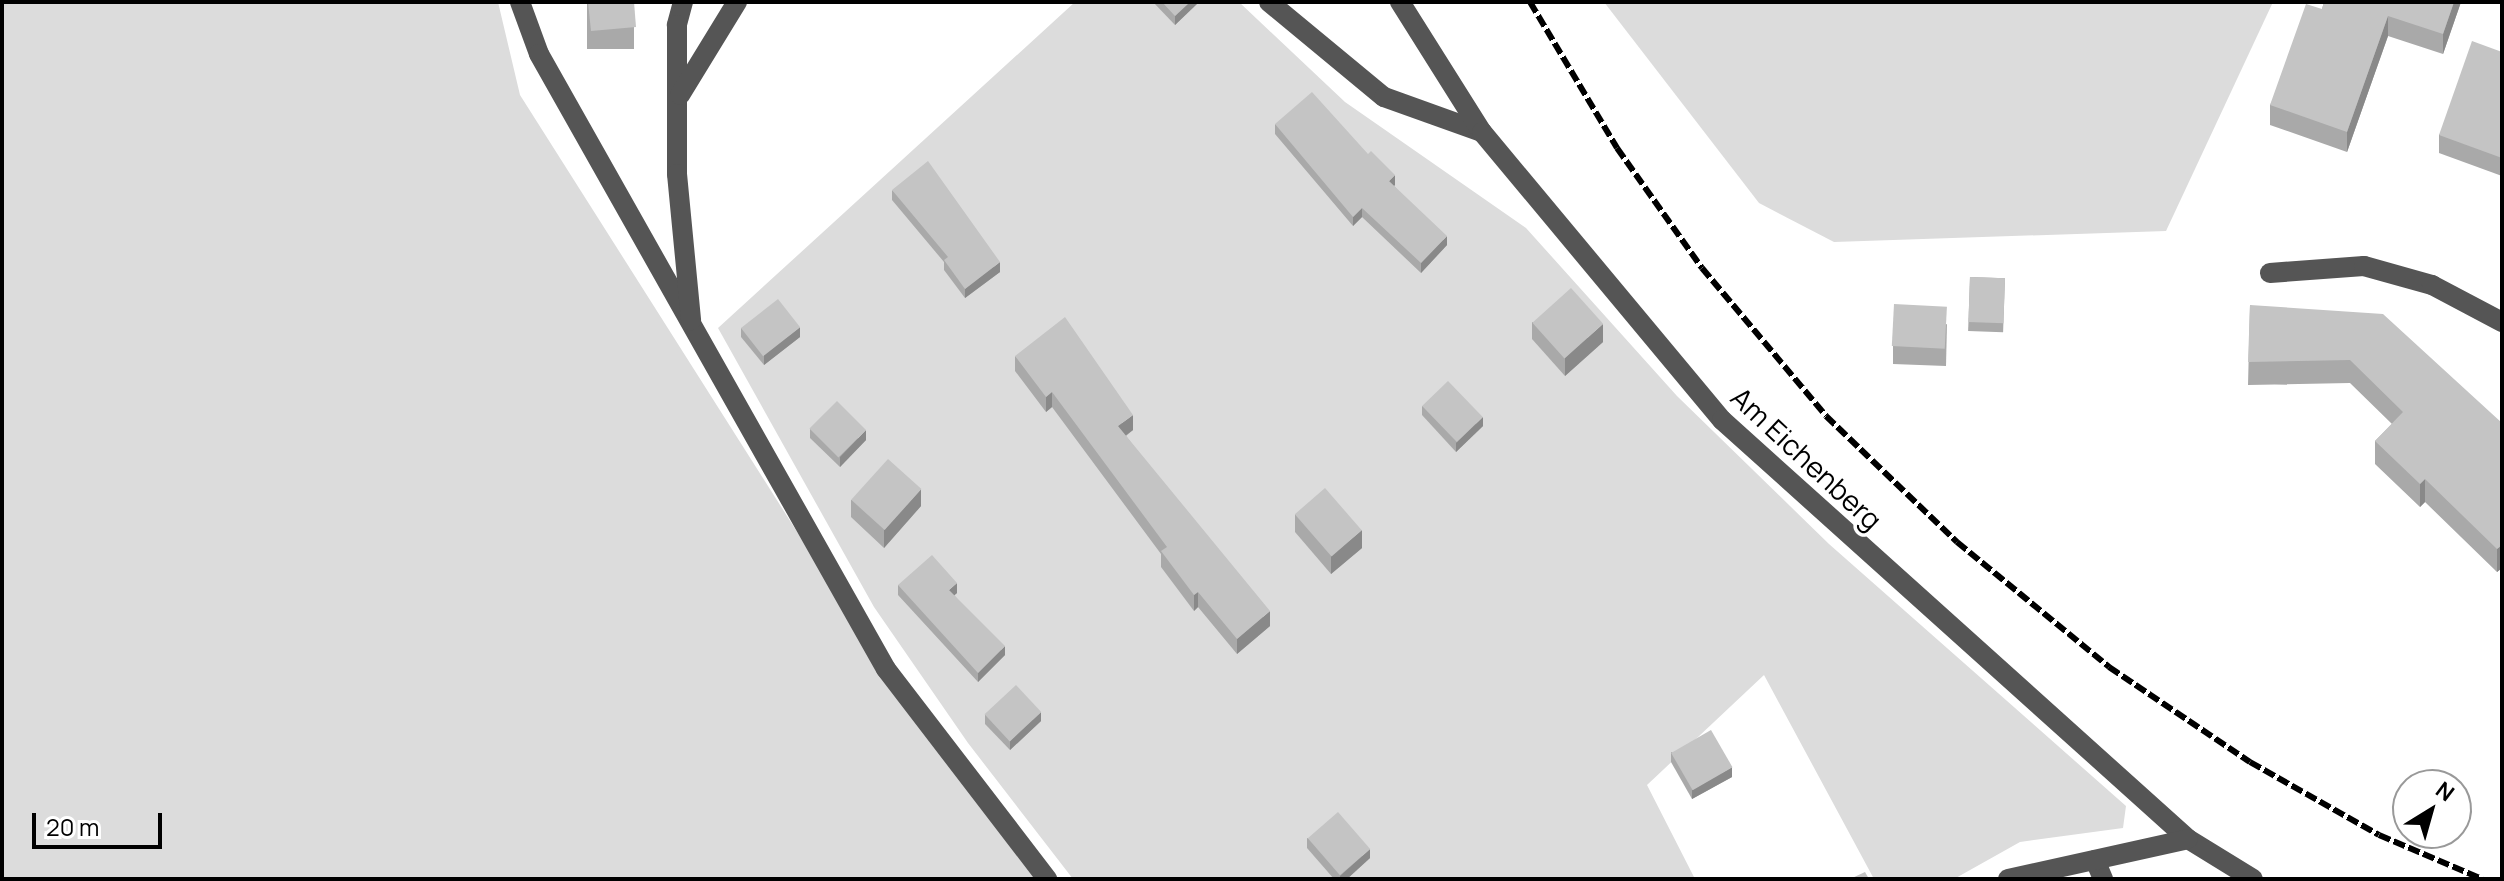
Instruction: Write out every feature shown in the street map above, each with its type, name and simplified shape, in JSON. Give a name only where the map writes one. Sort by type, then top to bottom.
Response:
[{"type":"street","points":[[520,2],[539,54],[886,669],[1047,879]]},
{"type":"street","points":[[683,2],[677,25],[680,95],[677,174],[692,328]]},
{"type":"street","points":[[680,95],[737,2]]},
{"type":"street","points":[[1269,2],[1384,97],[1482,132]]},
{"type":"street","name":"Am Eichenberg","points":[[1400,2],[1482,132],[1722,420],[2188,839],[2253,879]]},
{"type":"street","points":[[2270,273],[2364,266],[2432,285],[2502,322]]},
{"type":"street","points":[[2008,879],[2099,869],[2188,839]]},
{"type":"shaded area","points":[[2,2],[498,2],[520,95],[884,669],[1040,879],[2,879]]},
{"type":"shaded area","points":[[1075,2],[1239,2],[1345,102],[1526,228],[1677,396],[1829,544],[2126,806],[2123,828],[2020,842],[1954,879],[1874,879],[1764,675],[1647,785],[1695,879],[1073,879],[968,743],[874,607],[718,328]]},
{"type":"shaded area","points":[[1604,2],[2273,2],[2166,231],[1834,242],[1759,203]]},
{"type":"building","points":[[588,2],[634,2],[636,27],[591,31]]},
{"type":"building","points":[[1162,2],[1190,2],[1175,16]]},
{"type":"building","points":[[2324,2],[2454,2],[2443,34],[2388,16],[2347,132],[2270,105],[2306,4],[2322,9]]},
{"type":"building","points":[[2472,41],[2502,52],[2502,158],[2439,135]]},
{"type":"building","points":[[1312,92],[1368,154],[1371,151],[1395,175],[1389,181],[1447,236],[1421,263],[1362,208],[1353,217],[1275,124]]},
{"type":"building","points":[[928,161],[1000,262],[965,289],[944,260],[948,257],[892,190]]},
{"type":"building","points":[[1970,277],[2005,278],[2003,323],[1968,322]]},
{"type":"building","points":[[1571,288],[1603,324],[1564,358],[1532,323]]},
{"type":"building","points":[[778,299],[800,327],[763,356],[741,328]]},
{"type":"building","points":[[1894,304],[1947,307],[1945,349],[1892,346]]},
{"type":"building","points":[[2250,305],[2383,314],[2502,423],[2502,545],[2497,549],[2425,479],[2420,484],[2375,441],[2403,412],[2350,360],[2248,362]]},
{"type":"building","points":[[1065,317],[1133,415],[1118,426],[1270,611],[1237,639],[1198,592],[1194,595],[1161,551],[1167,547],[1052,392],[1046,397],[1015,356]]},
{"type":"building","points":[[1448,381],[1483,417],[1457,442],[1422,406]]},
{"type":"building","points":[[837,401],[866,430],[838,458],[809,429]]},
{"type":"building","points":[[888,459],[921,489],[885,530],[851,500]]},
{"type":"building","points":[[1325,488],[1362,530],[1332,557],[1295,514]]},
{"type":"building","points":[[932,555],[957,583],[949,590],[1005,646],[978,673],[898,585]]},
{"type":"building","points":[[1016,685],[1041,712],[1010,741],[985,714]]},
{"type":"building","points":[[1711,730],[1732,767],[1693,790],[1671,753]]},
{"type":"building","points":[[1338,812],[1370,849],[1340,875],[1308,838]]},
{"type":"building","points":[[1865,872],[1869,879],[1850,879]]},
{"type":"railway","points":[[1530,2],[1617,148],[1702,268],[1826,416],[1957,542],[2109,667],[2250,762],[2379,835],[2482,879]]}]
